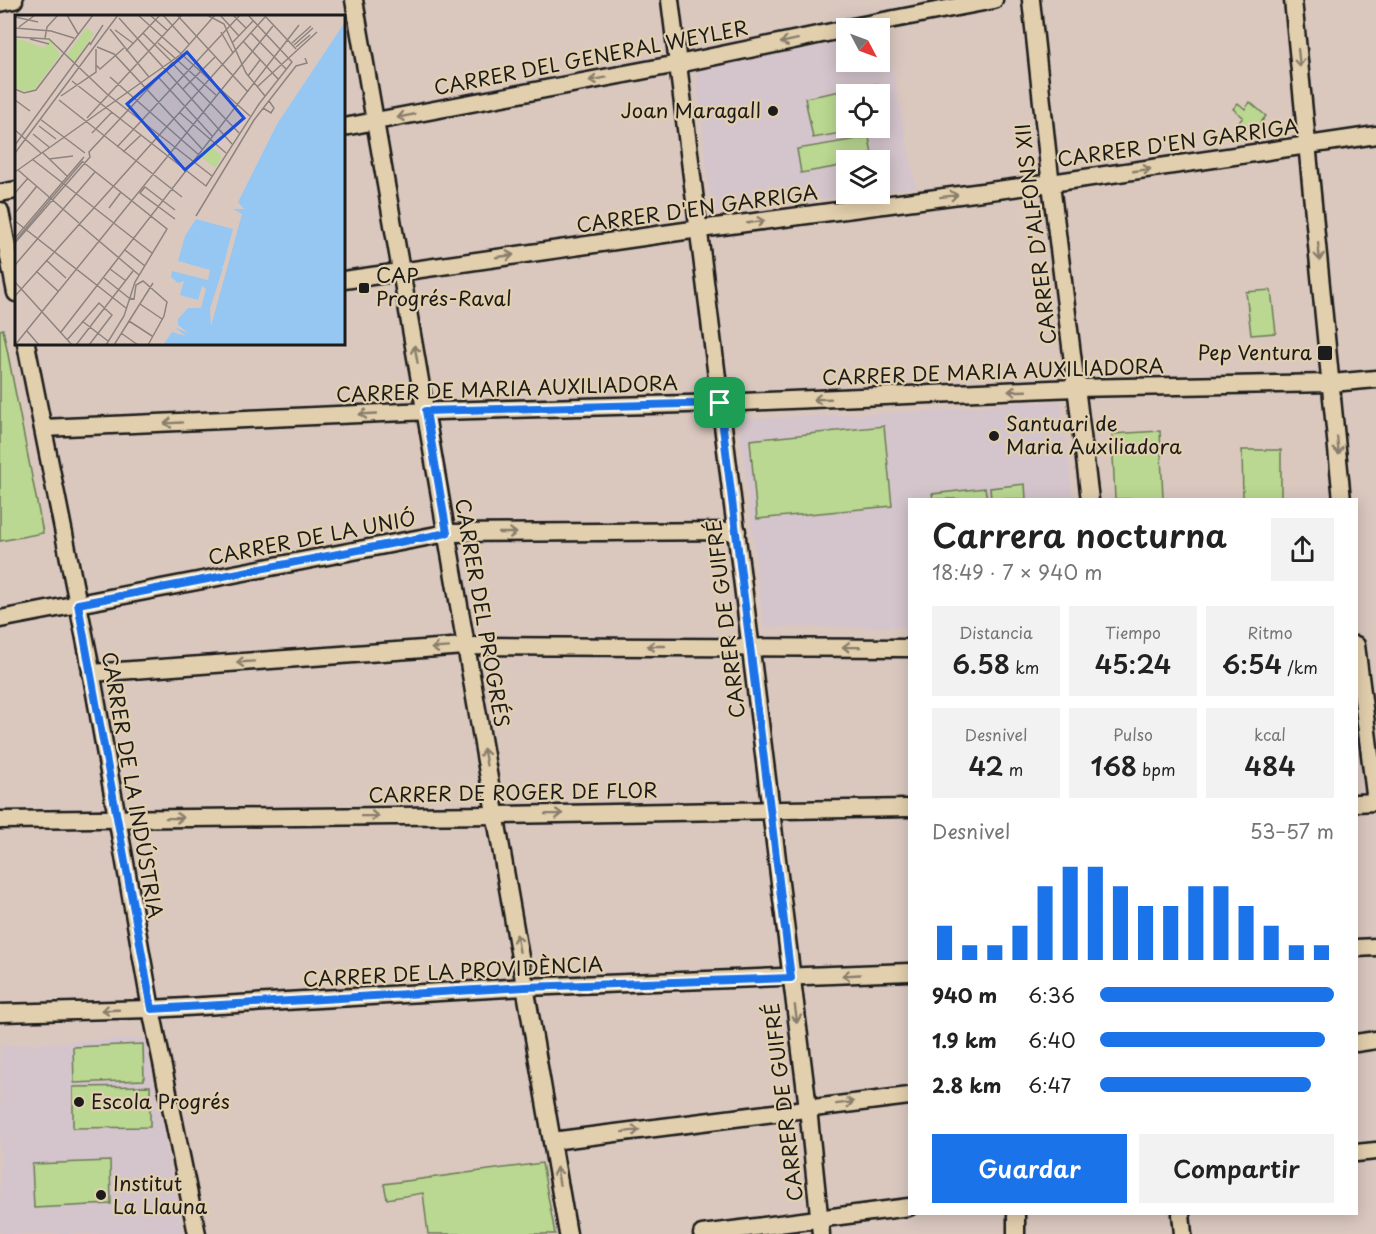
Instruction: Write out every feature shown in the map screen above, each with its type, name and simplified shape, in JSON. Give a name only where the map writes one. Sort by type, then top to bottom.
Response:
[{"type":"street","points":[[0,3],[14,0]]},
{"type":"street","name":"CARRER DEL PROGRÉS","points":[[354,0],[568,1234]]},
{"type":"street","name":"CARRER DE GUIFRÉ","points":[[670,0],[808,1108],[820,1226]]},
{"type":"street","name":"CARRER DEL GENERAL WEYLER","points":[[890,20],[994,0]]},
{"type":"street","name":"CARRER D'ALFONS XII","points":[[1031,0],[1090,498]]},
{"type":"street","points":[[1293,0],[1342,498]]},
{"type":"street","name":"CARRER DEL GENERAL WEYLER","points":[[345,127],[678,64],[836,31]]},
{"type":"street","name":"CARRER D'EN GARRIGA","points":[[345,280],[698,229],[1051,183],[1376,135]]},
{"type":"street","points":[[0,193],[15,190]]},
{"type":"street","points":[[0,211],[15,288]]},
{"type":"street","name":"CARRER DE LA INDÚSTRIA","points":[[26,345],[78,604],[152,1009],[197,1234]]},
{"type":"street","name":"CARRER DE MARIA AUXILIADORA","points":[[43,428],[426,411],[720,403],[1075,388],[1332,383],[1376,380]]},
{"type":"street","name":"CARRER DE LA UNIÓ","points":[[0,620],[447,533],[737,531]]},
{"type":"street","points":[[91,673],[465,646],[908,648]]},
{"type":"street","points":[[1358,661],[1376,802],[1358,803]]},
{"type":"street","name":"CARRER DE ROGER DE FLOR","points":[[0,820],[908,808]]},
{"type":"street","points":[[1358,948],[1376,947]]},
{"type":"street","name":"CARRER DE LA PROVIDÈNCIA","points":[[0,1013],[152,1009],[525,987],[908,972]]},
{"type":"street","points":[[1358,1043],[1376,1040]]},
{"type":"street","points":[[552,1141],[908,1096]]},
{"type":"street","points":[[1358,1154],[1376,1151]]},
{"type":"street","points":[[702,1234],[820,1226],[908,1207]]},
{"type":"street","points":[[1016,1215],[1016,1234]]},
{"type":"street","points":[[1181,1215],[1183,1234]]},
{"type":"shaded area","name":"Joan Maragall","points":[[836,43],[836,72],[890,72],[890,58],[916,187],[890,191],[890,150],[836,150],[836,198],[712,213],[696,71]]},
{"type":"shaded area","points":[[1060,401],[1073,498],[908,498],[908,627],[764,627],[739,419],[940,411],[1020,402],[1032,402],[1033,404]]},
{"type":"shaded area","name":"Escola Progrés","points":[[145,1038],[183,1234],[0,1234],[0,1045]]},
{"type":"green space","points":[[836,92],[836,134],[813,138],[805,98]]},
{"type":"green space","points":[[1250,102],[1266,116],[1253,132],[1247,127],[1241,133],[1235,128],[1243,117],[1233,109],[1238,103],[1245,109]]},
{"type":"green space","points":[[869,138],[871,150],[836,150],[836,167],[801,173],[797,149]]},
{"type":"green space","points":[[1271,290],[1276,333],[1251,335],[1246,292]]},
{"type":"green space","points":[[3,329],[43,533],[0,541],[0,330]]},
{"type":"green space","points":[[884,426],[892,506],[757,519],[750,440]]},
{"type":"green space","points":[[1160,431],[1163,498],[1115,498],[1112,434]]},
{"type":"green space","points":[[1242,450],[1281,450],[1281,498],[1243,498]]},
{"type":"green space","points":[[1025,484],[1026,498],[991,498],[990,488]]},
{"type":"green space","points":[[985,488],[987,498],[933,498],[932,494]]},
{"type":"green space","points":[[143,1044],[144,1080],[74,1083],[73,1047]]},
{"type":"green space","points":[[150,1086],[150,1127],[73,1128],[73,1087]]},
{"type":"green space","points":[[110,1161],[111,1204],[34,1208],[32,1164]]},
{"type":"green space","points":[[542,1163],[555,1234],[428,1234],[423,1193],[387,1199],[384,1184]]},
{"type":"place","name":"Joan Maragall","points":[[773,111]]},
{"type":"place","name":"CAP Progrés-Raval","points":[[364,288]]},
{"type":"place","name":"Pep Ventura","points":[[1325,353]]},
{"type":"place","name":"Santuari de Maria Auxiliadora","points":[[994,436]]},
{"type":"place","name":"Escola Progrés","points":[[79,1102]]},
{"type":"place","name":"Institut La Llauna","points":[[101,1195]]},
{"type":"route","points":[[720,403],[791,978],[525,987],[152,1009],[78,604],[447,533],[426,411],[720,403]]}]
